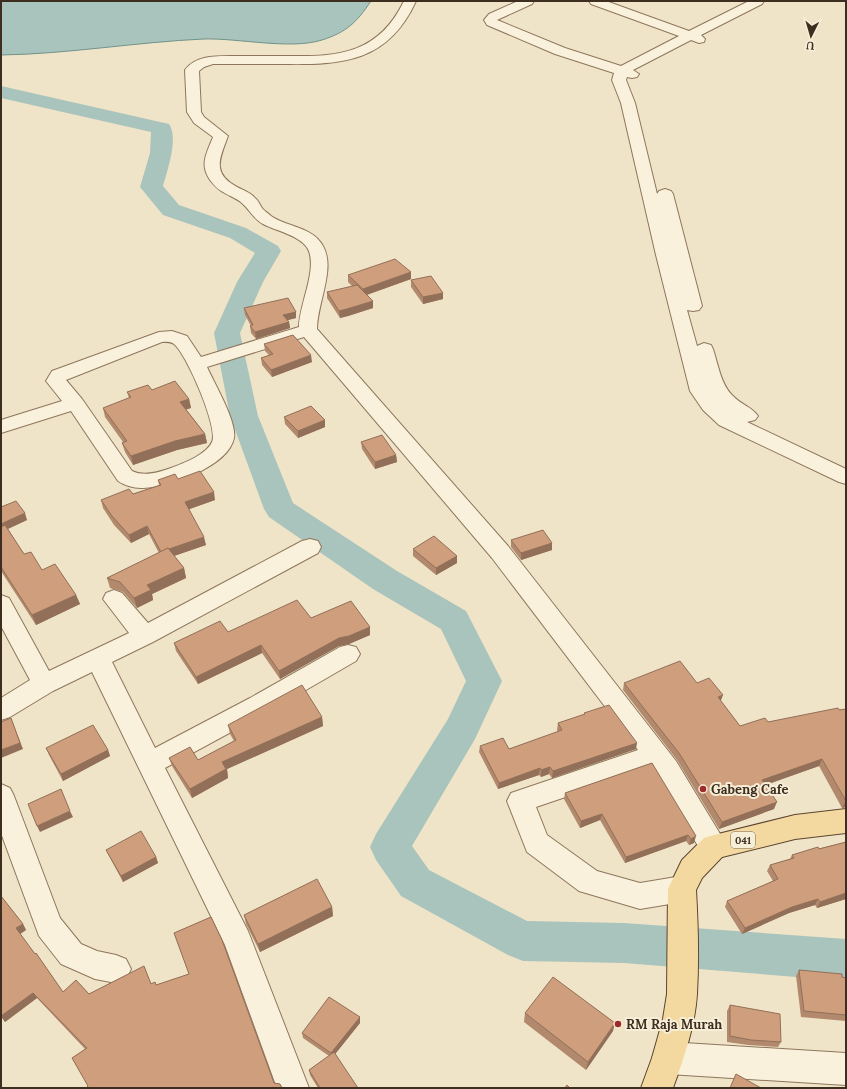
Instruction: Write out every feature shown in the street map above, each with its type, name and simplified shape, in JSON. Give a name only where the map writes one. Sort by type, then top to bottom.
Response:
[{"type":"main road","name":"041","points":[[714,847],[795,827],[846,821]]},
{"type":"main road","points":[[657,1088],[668,1058],[678,1019],[682,994],[683,900],[692,869],[714,847]]},
{"type":"street","points":[[410,1],[406,12],[397,25],[379,41],[364,50],[342,58],[323,60],[212,60],[199,64],[192,70],[194,112],[199,120],[221,136],[212,159],[211,167],[223,186],[250,201],[256,211],[267,220],[304,236],[315,246],[319,257],[319,269],[308,318],[308,330],[500,552],[667,769],[714,847]]},
{"type":"street","points":[[528,1],[493,17],[490,20],[491,22],[560,51],[627,73]]},
{"type":"street","points":[[595,1],[695,37]]},
{"type":"street","points":[[765,2],[627,73],[619,80],[635,103],[672,255],[712,378],[725,400],[748,415],[835,461],[846,478]]},
{"type":"street","points":[[196,364],[220,355],[308,330]]},
{"type":"street","points":[[159,336],[172,336],[181,340],[196,364],[219,412],[224,438],[222,445],[212,455],[191,468],[150,480],[131,480],[125,476],[75,403],[56,381],[59,375],[159,336]]},
{"type":"street","points":[[1,427],[75,403]]},
{"type":"street","points":[[1,710],[44,684],[145,636],[310,547]]},
{"type":"street","points":[[114,599],[145,636]]},
{"type":"street","points":[[1,604],[44,684]]},
{"type":"street","points":[[150,763],[259,705],[348,654]]},
{"type":"street","points":[[98,659],[238,940],[293,1088]]},
{"type":"street","points":[[656,755],[520,801],[537,843],[589,882],[640,896],[683,900]]},
{"type":"street","points":[[1,796],[49,926],[71,954],[95,965],[116,969]]},
{"type":"street","points":[[668,1058],[846,1069]]},
{"type":"water","points":[[1,1],[371,1],[361,15],[345,30],[331,37],[309,43],[280,44],[204,39],[1,55]]},
{"type":"building","points":[[395,259],[411,272],[363,289],[348,275]]},
{"type":"building","points":[[431,276],[443,293],[423,297],[411,280]]},
{"type":"building","points":[[357,285],[373,301],[339,311],[327,292]]},
{"type":"building","points":[[288,298],[296,312],[283,315],[289,322],[255,332],[250,326],[253,325],[244,308]]},
{"type":"building","points":[[293,335],[311,355],[271,370],[261,358],[273,354],[264,344]]},
{"type":"building","points":[[175,381],[189,399],[180,402],[205,434],[175,441],[131,456],[122,443],[127,441],[103,408],[131,397],[127,392],[148,385],[152,390]]},
{"type":"building","points":[[311,406],[325,420],[298,431],[284,417]]},
{"type":"building","points":[[382,435],[396,455],[375,462],[361,442]]},
{"type":"building","points":[[200,471],[214,492],[185,502],[204,537],[169,549],[168,548],[161,552],[147,526],[129,535],[112,516],[101,500],[129,489],[133,494],[161,485],[158,480],[175,474],[178,479]]},
{"type":"building","points":[[16,501],[25,513],[1,524],[1,507]]},
{"type":"building","points":[[5,525],[24,554],[31,552],[42,570],[55,564],[76,595],[32,615],[1,567],[1,527]]},
{"type":"building","points":[[543,530],[552,543],[521,553],[511,540]]},
{"type":"building","points":[[434,536],[457,556],[436,568],[413,549]]},
{"type":"building","points":[[168,548],[184,568],[147,585],[151,590],[134,598],[120,582],[107,578]]},
{"type":"building","points":[[297,600],[311,618],[351,601],[370,627],[349,636],[339,638],[279,671],[261,645],[196,677],[174,643],[220,621],[228,632]]},
{"type":"building","points":[[680,661],[697,683],[709,678],[723,695],[718,697],[740,726],[765,718],[768,722],[838,708],[839,710],[846,709],[846,801],[822,759],[762,780],[777,802],[722,822],[679,753],[624,683]]},
{"type":"building","points":[[302,685],[322,717],[222,762],[226,769],[190,789],[169,758],[190,747],[198,760],[236,740],[228,725]]},
{"type":"building","points":[[609,705],[637,743],[553,771],[550,767],[541,770],[540,768],[499,783],[480,746],[503,738],[509,749],[562,730],[558,723]]},
{"type":"building","points":[[11,718],[20,743],[1,750],[1,722]]},
{"type":"building","points":[[93,725],[108,750],[61,774],[46,748]]},
{"type":"building","points":[[652,763],[696,836],[691,839],[688,835],[626,857],[602,814],[581,821],[565,793]]},
{"type":"building","points":[[61,789],[70,811],[37,826],[28,804]]},
{"type":"building","points":[[141,831],[156,857],[121,876],[106,850]]},
{"type":"building","points":[[846,842],[846,893],[820,902],[818,899],[792,907],[745,928],[727,901],[778,879],[770,865],[794,858],[792,855],[818,847],[819,849]]},
{"type":"building","points":[[317,879],[332,907],[258,944],[244,915]]},
{"type":"building","points":[[1,896],[23,924],[16,928],[35,954],[36,953],[63,992],[76,980],[89,994],[144,966],[151,984],[155,982],[156,985],[189,974],[174,933],[211,917],[222,940],[274,1083],[280,1084],[282,1088],[86,1088],[88,1086],[72,1058],[87,1048],[33,993],[1,1016]]},
{"type":"building","points":[[799,970],[842,974],[842,977],[846,978],[846,1015],[804,1011]]},
{"type":"building","points":[[553,977],[615,1023],[588,1062],[525,1013]]},
{"type":"building","points":[[329,997],[360,1017],[331,1053],[302,1033]]},
{"type":"building","points":[[730,1005],[780,1014],[781,1042],[751,1040],[730,1036]]},
{"type":"building","points":[[334,1052],[358,1088],[320,1088],[309,1070]]},
{"type":"building","points":[[736,1074],[761,1088],[730,1088]]},
{"type":"waterway","points":[[1,92],[162,128],[161,153],[151,187],[171,210],[238,233],[269,251],[250,282],[227,333],[244,416],[280,509],[385,580],[454,620],[484,681],[462,728],[390,847],[415,883],[523,941],[624,943],[846,960]]},
{"type":"place","name":"Gabeng Cafe","points":[[703,789]]},
{"type":"place","name":"RM Raja Murah","points":[[618,1024]]}]
